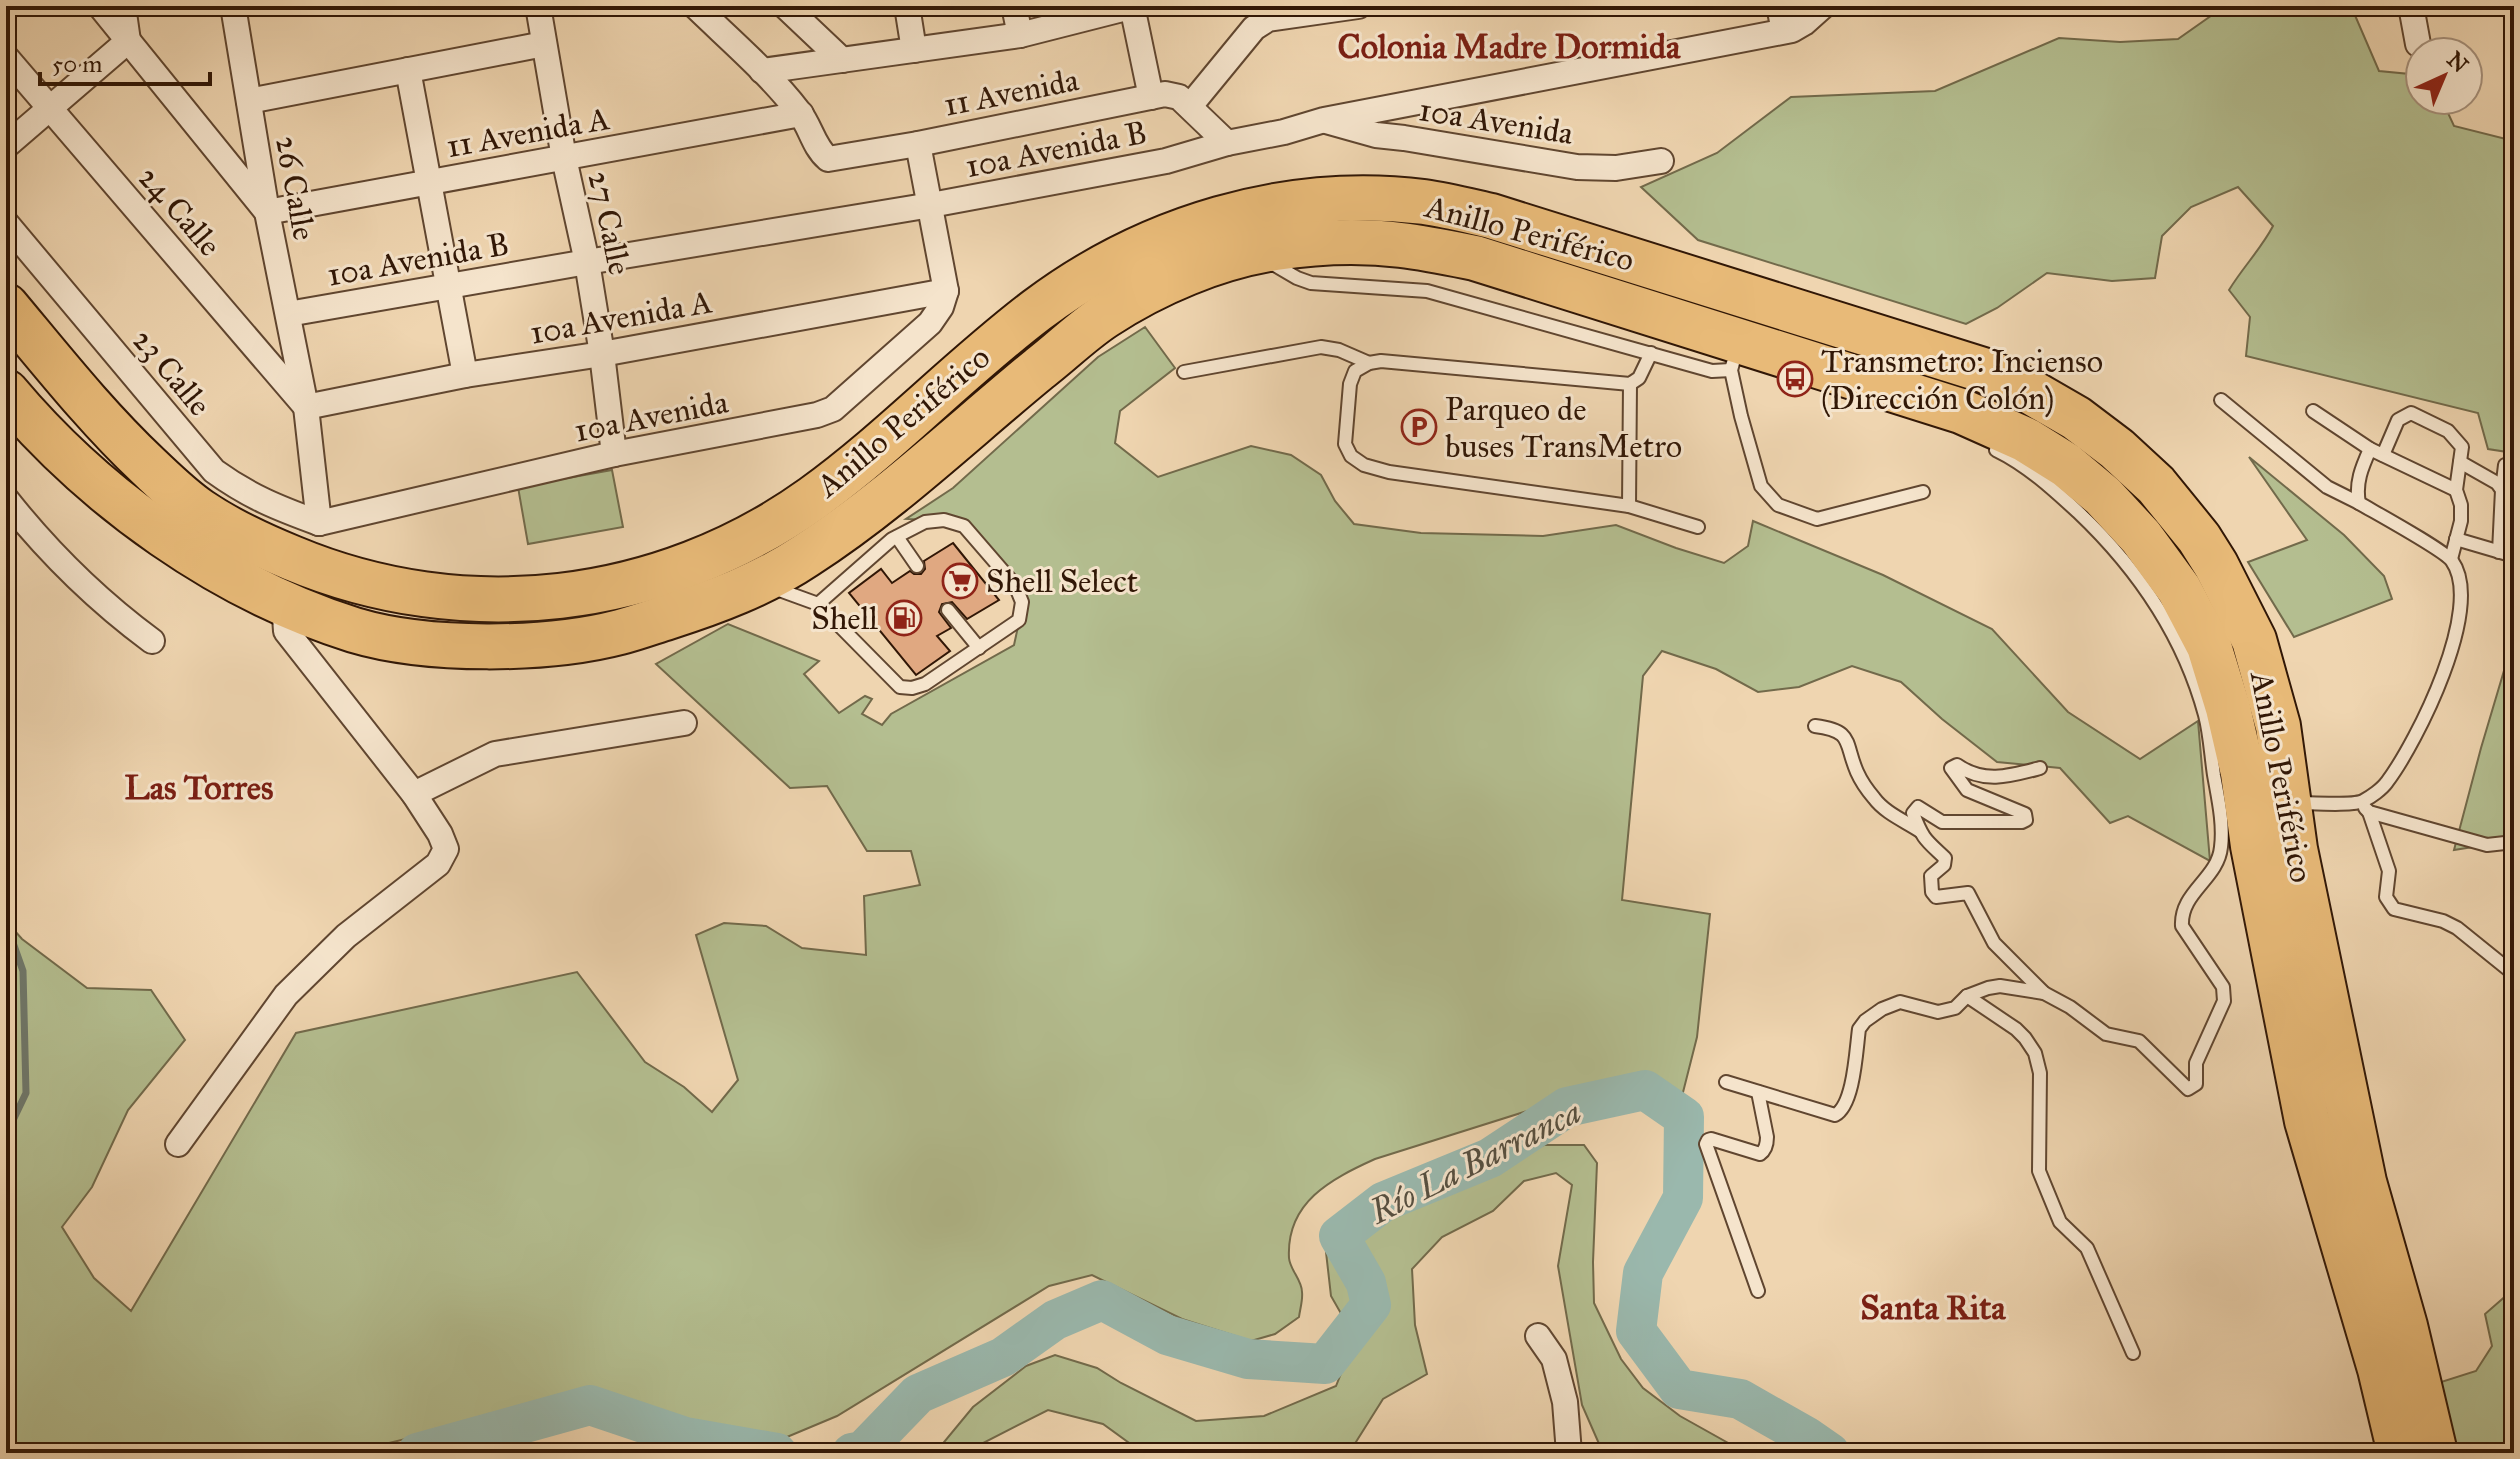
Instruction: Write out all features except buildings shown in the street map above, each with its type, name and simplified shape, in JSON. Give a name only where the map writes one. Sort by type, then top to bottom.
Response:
[{"type":"highway","name":"Anillo Periférico","points":[[6,306],[118,438],[201,512],[264,547],[320,570],[387,588],[428,595],[501,600],[599,591],[653,577],[731,547],[781,520],[843,475],[1036,311],[1075,283],[1136,248],[1212,220],[1283,205],[1366,199],[1424,202],[1491,216],[1986,371],[2031,392],[2097,433],[2156,485],[2199,538],[2233,594],[2254,640],[2278,726],[2289,803],[2274,848],[2307,1121],[2380,1369],[2400,1453]]},
{"type":"highway","name":"Anillo Periférico","points":[[6,392],[94,482],[174,544],[284,602],[356,630],[433,645],[531,645],[618,633],[709,604],[805,557],[891,522],[1103,317],[1168,282],[1223,261],[1274,248],[1328,243],[1398,244],[1475,258],[1735,355],[1912,402],[1961,411],[2026,440],[2066,465],[2103,496],[2141,537],[2179,589],[2209,646],[2240,760],[2274,848],[2405,1326],[2435,1453]]},
{"type":"street","points":[[100,6],[267,212]]},
{"type":"street","points":[[123,6],[128,41]]},
{"type":"street","name":"26 Calle","points":[[233,6],[267,212],[306,407],[319,523]]},
{"type":"street","name":"27 Calle","points":[[538,6],[564,158],[587,262],[614,454]]},
{"type":"street","points":[[695,6],[801,114]]},
{"type":"street","points":[[785,6],[842,60]]},
{"type":"street","points":[[907,6],[914,50]]},
{"type":"street","points":[[1014,6],[1020,35]]},
{"type":"street","points":[[1227,143],[1190,106],[1254,28],[1268,19],[1358,6]]},
{"type":"street","points":[[1779,6],[1784,31]]},
{"type":"street","name":"10a Avenida B","points":[[288,314],[931,205],[1166,161],[1324,120],[1784,31],[1804,23],[1823,6]]},
{"type":"street","points":[[2411,6],[2417,36]]},
{"type":"street","points":[[762,71],[1020,35],[1133,7],[1151,97]]},
{"type":"street","points":[[6,146],[128,41]]},
{"type":"street","points":[[249,101],[544,44]]},
{"type":"street","name":"24 Calle","points":[[6,57],[306,407]]},
{"type":"street","points":[[408,70],[465,375]]},
{"type":"street","name":"11 Avenida","points":[[801,114],[818,150],[828,159],[1165,94],[1179,97],[1190,106]]},
{"type":"street","name":"11 Avenida A","points":[[267,212],[801,114]]},
{"type":"street","name":"10a Avenida","points":[[1324,120],[1376,135],[1577,167],[1616,168],[1661,161]]},
{"type":"street","points":[[918,144],[946,291]]},
{"type":"street","name":"23 Calle","points":[[6,223],[214,471],[241,491],[271,506],[319,523]]},
{"type":"street","name":"10a Avenida","points":[[319,523],[614,454],[817,415],[833,409],[930,323],[941,307],[946,291]]},
{"type":"street","name":"10a Avenida A","points":[[306,407],[465,375],[602,354],[946,291]]},
{"type":"street","points":[[6,499],[74,574],[122,619],[152,641]]},
{"type":"street","points":[[178,1144],[286,995],[346,936],[438,864],[446,849],[414,794],[286,631],[284,602]]},
{"type":"street","points":[[414,794],[495,754],[684,723]]},
{"type":"street","points":[[1538,1336],[1554,1359],[1565,1402],[1569,1453]]},
{"type":"lane","points":[[1255,253],[1311,283],[1427,291],[1712,371],[1735,355],[1741,416],[1761,486],[1778,505],[1817,519],[1923,492]]},
{"type":"lane","points":[[1184,372],[1321,347],[1339,350],[1369,363]]},
{"type":"lane","points":[[1651,353],[1639,378],[1630,384],[1381,361],[1369,363],[1355,371],[1350,384],[1345,444],[1351,456],[1364,465],[1389,472],[1629,506],[1698,527]]},
{"type":"lane","points":[[1629,506],[1630,384]]},
{"type":"lane","points":[[2221,400],[2327,487],[2451,559]]},
{"type":"lane","points":[[2313,411],[2370,449],[2456,490]]},
{"type":"lane","points":[[2365,807],[2386,785],[2427,716],[2462,607],[2461,584],[2451,559],[2461,521],[2461,505],[2456,490],[2462,447],[2448,431],[2411,413],[2398,420],[2383,455]]},
{"type":"lane","points":[[1988,446],[2014,459],[2058,494],[2108,540],[2142,581],[2173,631],[2206,718],[2221,823],[2221,850],[2217,862],[2189,897],[2182,926],[2223,987],[2224,1001],[2196,1063],[2196,1084],[2188,1089],[2139,1041],[2106,1034],[2070,1007],[2044,993],[1994,943],[1968,893],[1936,897],[1932,892],[1931,876],[1944,865],[1945,858],[1930,847],[1920,831],[1913,813],[1918,807],[1942,822],[2026,820],[2025,814],[1967,790],[1954,774],[1953,765],[1979,777],[1993,778],[2040,768]]},
{"type":"lane","points":[[2359,503],[2357,490],[2360,473],[2370,449]]},
{"type":"lane","points":[[2460,462],[2497,483],[2502,490]]},
{"type":"lane","points":[[2499,552],[2505,465]]},
{"type":"lane","points":[[758,582],[818,604],[900,687],[912,688],[925,684],[1019,620],[1022,602],[1015,585],[964,526],[944,520],[891,522],[818,604]]},
{"type":"lane","points":[[891,522],[917,566]]},
{"type":"lane","points":[[2456,539],[2514,556]]},
{"type":"lane","points":[[948,610],[979,648]]},
{"type":"lane","points":[[1815,726],[1833,728],[1844,735],[1857,772],[1875,801],[1887,812],[1920,831]]},
{"type":"lane","points":[[2289,803],[2365,807],[2487,845],[2514,842]]},
{"type":"lane","points":[[2365,807],[2389,871],[2386,897],[2394,909],[2443,921],[2457,928],[2514,974]]},
{"type":"lane","points":[[1726,1082],[1830,1115],[1839,1113],[1848,1099],[1859,1029],[1882,1009],[1900,1002],[1938,1012],[1955,1008],[1977,991],[2000,986],[2044,993]]},
{"type":"lane","points":[[1967,996],[2016,1029],[2035,1053],[2040,1073],[2039,1171],[2060,1222],[2087,1248],[2133,1353]]},
{"type":"lane","points":[[1758,1092],[1767,1137],[1763,1152],[1760,1154],[1711,1139],[1706,1144],[1758,1291]]},
{"type":"lane","points":[[2514,1123],[2511,1144],[2514,1156]]},
{"type":"green space","points":[[2225,6],[2351,6],[2379,71],[2404,73],[2404,116],[2449,116],[2454,126],[2514,141],[2514,453],[2488,449],[2478,413],[2246,356],[2250,317],[2229,290],[2273,226],[2238,187],[2191,207],[2162,236],[2155,278],[2112,281],[2047,273],[1997,308],[1966,324],[1698,240],[1641,187],[1717,153],[1791,97],[1935,91],[2059,38],[2120,42],[2178,39]]},
{"type":"green space","points":[[1145,327],[1175,368],[1120,411],[1115,443],[1158,477],[1251,446],[1291,455],[1321,475],[1335,501],[1354,524],[1421,533],[1543,536],[1616,525],[1724,563],[1748,546],[1753,521],[1883,575],[1992,629],[2068,712],[2140,759],[2198,721],[2210,861],[2128,816],[2110,823],[2060,768],[1997,762],[1901,682],[1852,666],[1799,687],[1758,692],[1716,669],[1662,651],[1643,676],[1622,900],[1710,914],[1697,1037],[1677,1116],[1655,1092],[1613,1084],[1375,1159],[1343,1175],[1314,1195],[1295,1222],[1289,1258],[1301,1288],[1299,1317],[1275,1334],[1251,1341],[1182,1319],[1092,1275],[1049,1286],[837,1416],[787,1437],[736,1444],[616,1400],[556,1403],[358,1453],[6,1453],[6,921],[22,939],[87,988],[151,990],[185,1040],[128,1110],[92,1187],[62,1227],[94,1278],[131,1311],[296,1033],[577,972],[645,1062],[684,1087],[712,1112],[738,1080],[696,935],[724,923],[766,926],[802,948],[866,955],[864,896],[920,885],[911,851],[867,851],[827,786],[790,788],[656,664],[728,624],[819,661],[804,674],[839,713],[865,696],[872,699],[862,714],[882,725],[891,714],[1014,645],[1023,604],[953,521],[906,519],[953,488],[1098,357]]},
{"type":"green space","points":[[2249,457],[2344,535],[2384,576],[2392,599],[2294,637],[2248,562],[2307,540]]},
{"type":"green space","points":[[612,470],[623,527],[528,544],[518,487]]},
{"type":"green space","points":[[2514,637],[2514,835],[2492,844],[2454,850],[2481,748]]},
{"type":"green space","points":[[1544,1145],[1584,1145],[1597,1163],[1594,1303],[1621,1359],[1643,1388],[1680,1416],[1746,1453],[1611,1453],[1600,1446],[1582,1405],[1558,1266],[1572,1185],[1556,1173],[1524,1181],[1493,1211],[1442,1237],[1412,1269],[1415,1325],[1427,1374],[1383,1399],[1349,1453],[1143,1453],[1103,1424],[1048,1410],[983,1443],[974,1453],[935,1453],[973,1407],[1026,1366],[1055,1355],[1097,1368],[1196,1421],[1264,1416],[1336,1386],[1355,1338],[1331,1296],[1326,1252],[1358,1213],[1388,1195]]},
{"type":"green space","points":[[2514,1293],[2514,1453],[2423,1453],[2438,1383],[2476,1371],[2492,1346],[2485,1314],[2508,1294]]},
{"type":"waterway","points":[[6,923],[23,971],[26,1093],[6,1135]]},
{"type":"waterway","name":"Río La Barranca","points":[[852,1453],[863,1451],[918,1394],[1003,1357],[1055,1320],[1102,1300],[1167,1335],[1248,1359],[1325,1364],[1371,1305],[1366,1283],[1339,1236],[1383,1202],[1490,1158],[1567,1107],[1645,1090],[1684,1117],[1683,1198],[1643,1273],[1636,1331],[1679,1389],[1740,1399],[1830,1453]]},
{"type":"waterway","name":"Río La Barranca","points":[[417,1453],[590,1405],[685,1437],[777,1453]]},
{"type":"place","name":"Transmetro: Incienso (Dirección Colón)","points":[[1795,379]]},
{"type":"place","name":"Parqueo de buses TransMetro","points":[[1419,427]]},
{"type":"place","name":"Shell Select","points":[[960,581]]},
{"type":"place","name":"Shell","points":[[904,618]]},
{"type":"district","name":"Colonia Madre Dormida","points":[[1509,46]]},
{"type":"district","name":"Las Torres","points":[[199,787]]},
{"type":"district","name":"Santa Rita","points":[[1933,1307]]}]
